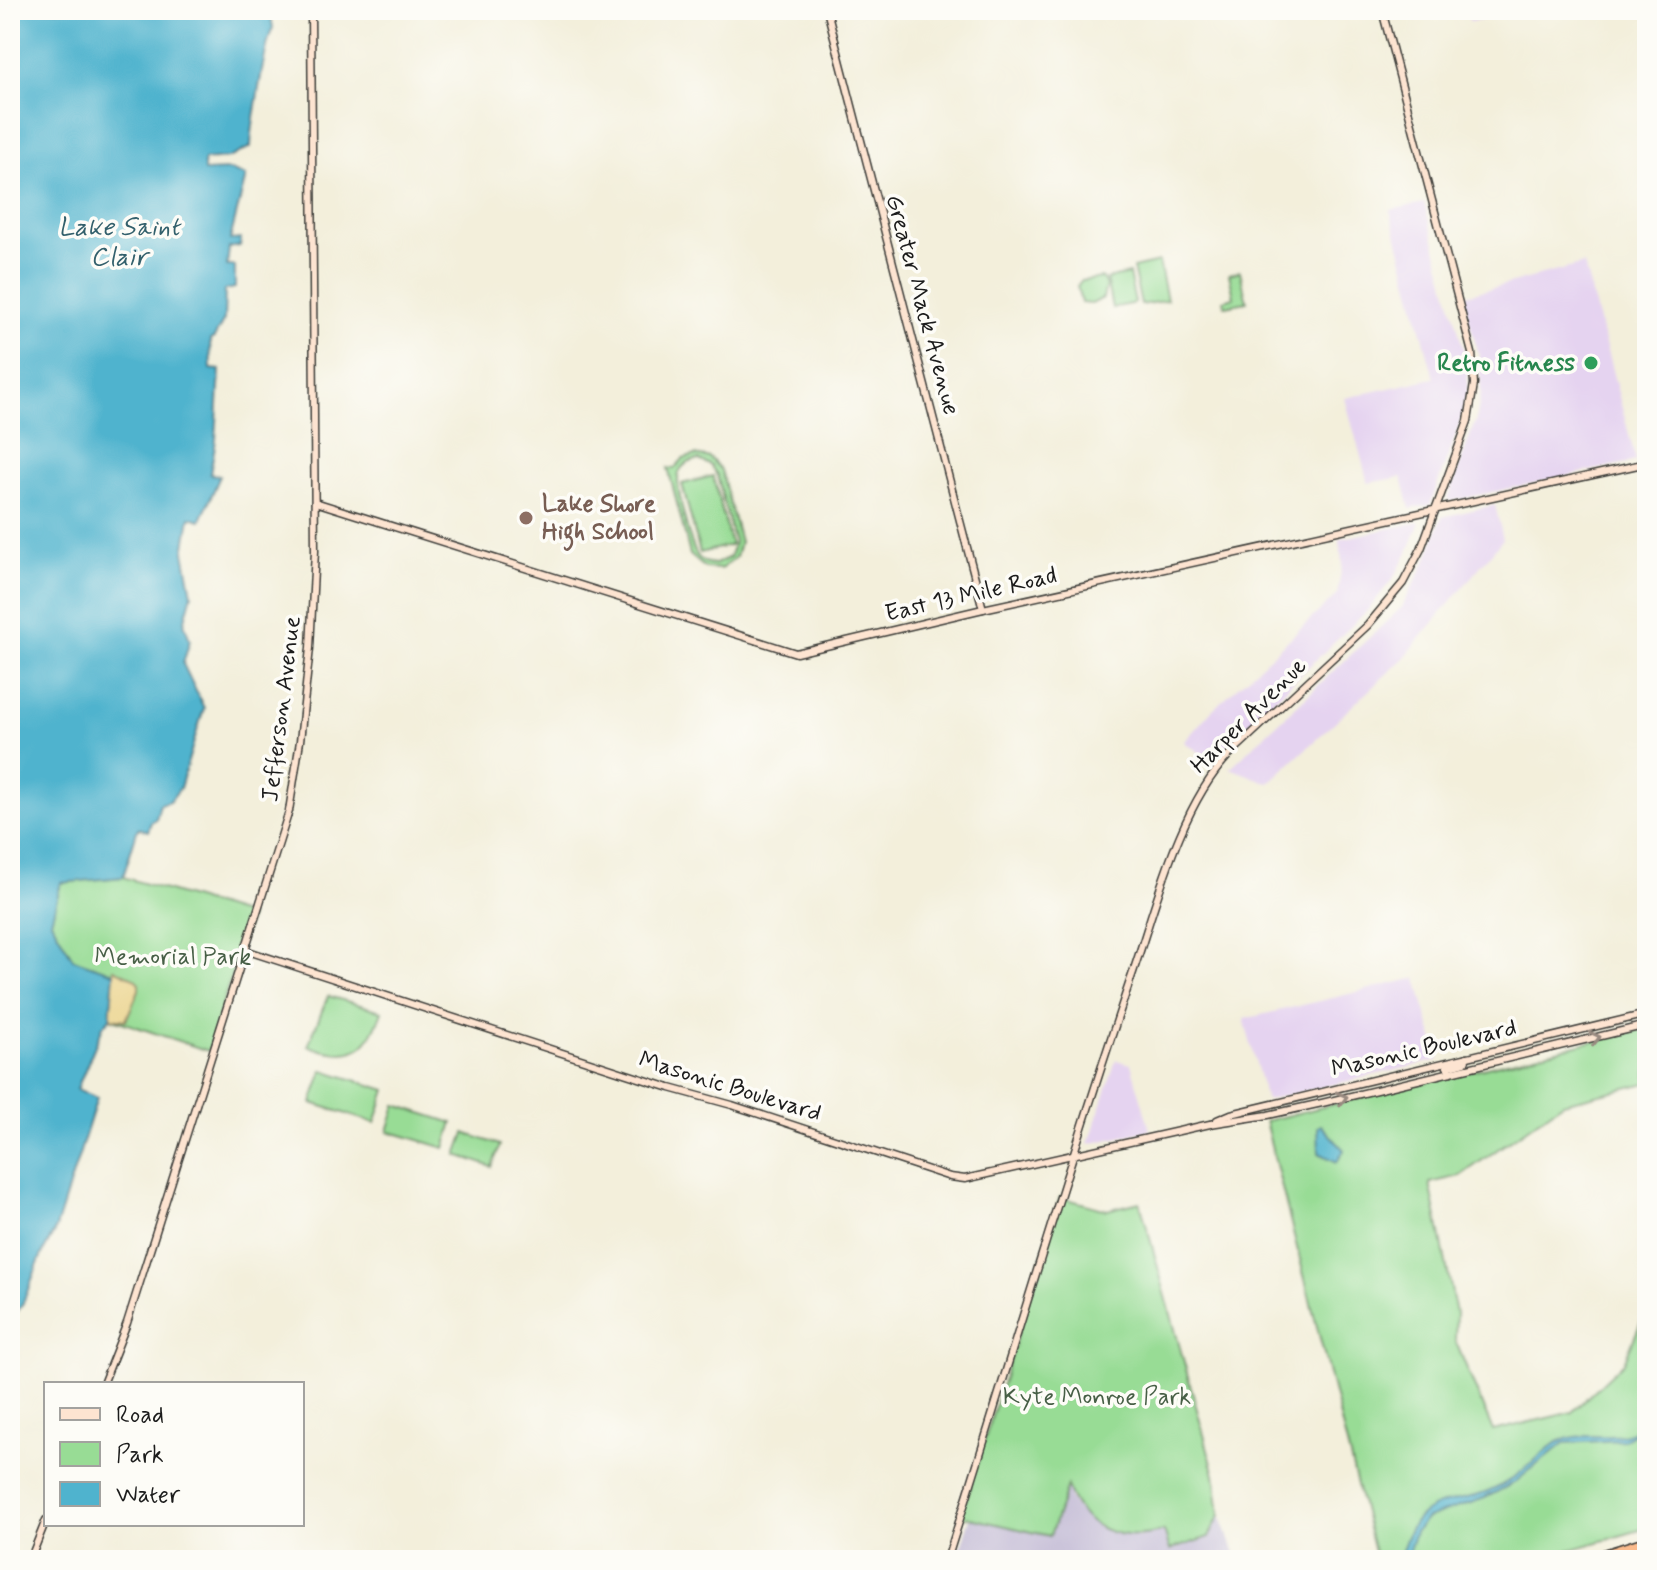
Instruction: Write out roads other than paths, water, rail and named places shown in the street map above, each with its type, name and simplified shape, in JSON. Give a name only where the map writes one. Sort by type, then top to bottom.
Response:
[{"type":"highway","points":[[1587,1560],[1647,1541]]},
{"type":"highway","points":[[1630,1560],[1647,1554]]},
{"type":"main road","name":"Jefferson Avenue","points":[[104,1382],[127,1323],[289,811],[295,783],[313,598],[315,502],[311,10]]},
{"type":"main road","name":"Greater Mack Avenue","points":[[827,10],[983,609]]},
{"type":"main road","name":"Harper Avenue","points":[[947,1560],[1073,1154],[1167,873],[1197,797],[1209,777],[1229,755],[1390,601],[1414,563],[1468,421],[1474,395],[1474,369],[1467,332],[1382,10]]},
{"type":"main road","name":"East 13 Mile Road","points":[[315,502],[787,652],[810,652],[983,609],[1647,463]]},
{"type":"main road","name":"Masonic Boulevard","points":[[245,950],[950,1177],[977,1178],[1210,1124],[1268,1115],[1647,1025]]},
{"type":"main road","name":"Masonic Boulevard","points":[[1210,1124],[1231,1114],[1647,1014]]},
{"type":"main road","points":[[1523,1055],[1547,1045],[1545,1039]]},
{"type":"main road","points":[[1451,1072],[1447,1067],[1465,1062],[1467,1057]]},
{"type":"main road","points":[[1385,1088],[1389,1079],[1425,1067]]},
{"type":"main road","points":[[1312,1105],[1318,1101],[1320,1092]]},
{"type":"main road","points":[[1287,1100],[1299,1108]]},
{"type":"main road","points":[[1263,1106],[1268,1115]]},
{"type":"main road","points":[[30,1560],[44,1525]]},
{"type":"water","name":"Lake Saint Clair","points":[[10,10],[270,10],[273,28],[263,66],[251,147],[229,158],[204,160],[204,171],[230,170],[246,176],[230,240],[241,239],[240,246],[229,248],[227,266],[235,266],[235,288],[225,290],[224,320],[210,340],[211,369],[220,370],[216,440],[210,474],[220,476],[201,520],[190,517],[184,552],[192,594],[184,623],[190,640],[183,664],[204,708],[180,788],[170,801],[160,804],[156,819],[151,822],[148,831],[138,828],[123,877],[61,883],[51,921],[73,959],[114,973],[110,1018],[103,1026],[77,1089],[97,1098],[56,1228],[22,1305],[12,1319],[10,1356]]},
{"type":"water","points":[[1321,1125],[1344,1150],[1337,1162],[1319,1153],[1318,1127]]},
{"type":"water","points":[[1647,1420],[1647,1426],[1623,1440],[1564,1443],[1514,1483],[1485,1498],[1427,1518],[1415,1532],[1406,1560],[1399,1560],[1412,1525],[1427,1510],[1495,1489],[1518,1475],[1560,1441],[1577,1437],[1620,1436],[1639,1428]]},
{"type":"place","name":"Retro Fitness","points":[[1591,363]]},
{"type":"place","name":"Lake Shore High School","points":[[526,518]]},
{"type":"park label","name":"Memorial Park","points":[[173,957]]},
{"type":"park label","name":"Kyte Monroe Park","points":[[1097,1397]]}]
